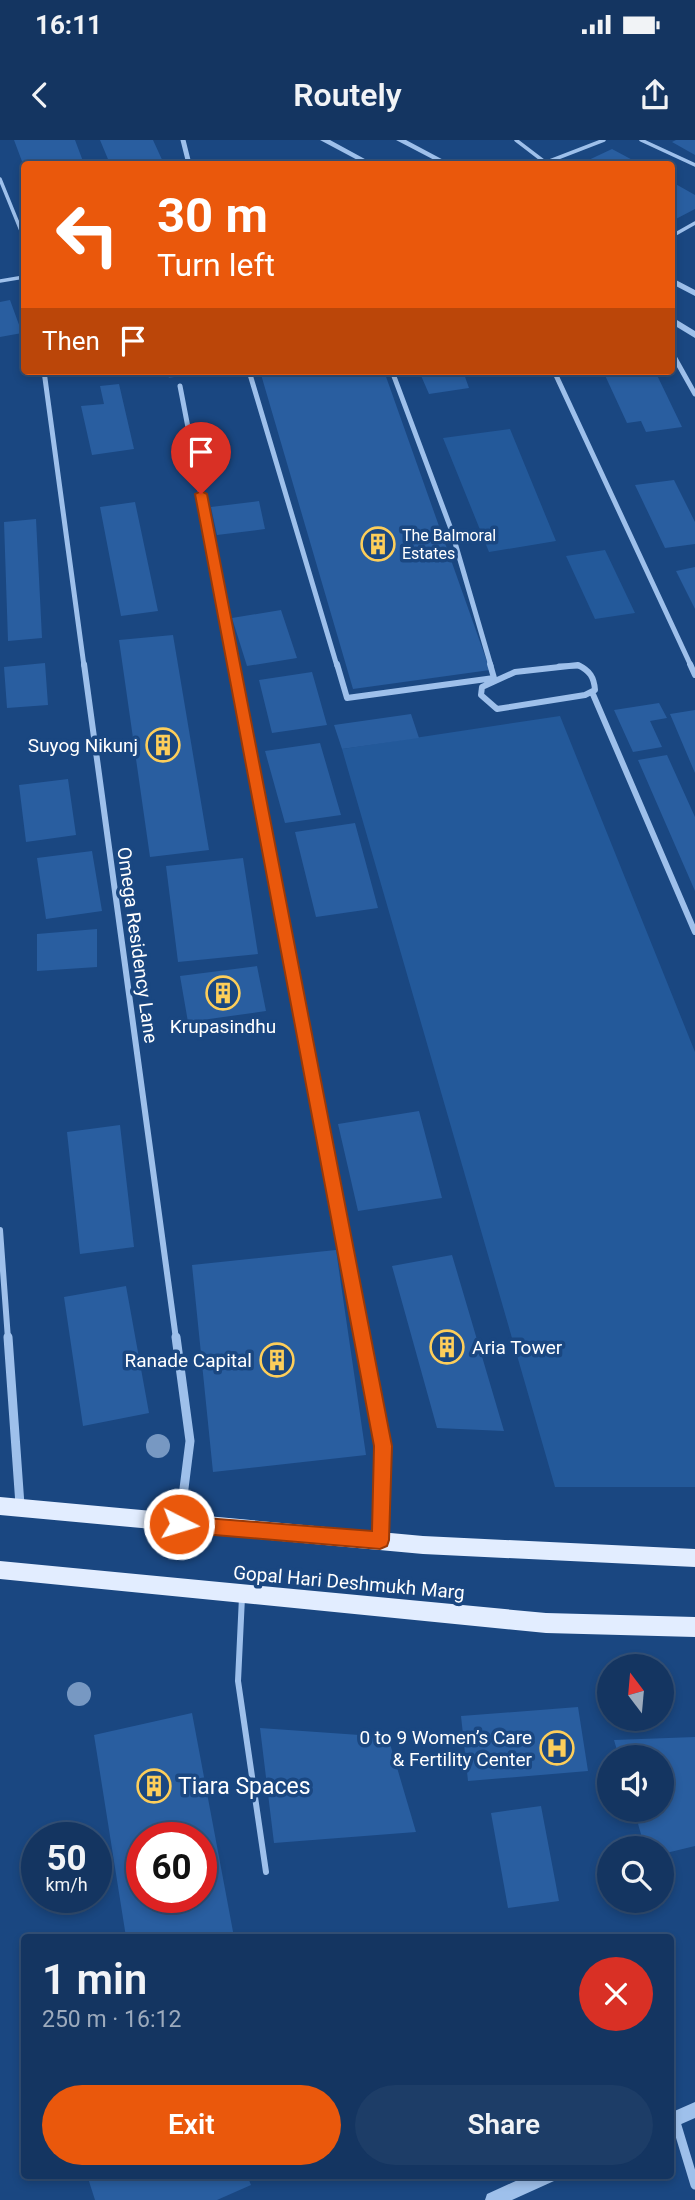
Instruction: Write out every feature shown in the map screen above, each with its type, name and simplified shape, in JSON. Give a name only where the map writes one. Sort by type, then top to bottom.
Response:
[{"type":"main road","points":[[10,1507],[179,1524],[546,1553],[695,1558]]},
{"type":"main road","name":"Gopal Hari Deshmukh Marg","points":[[0,1570],[546,1623],[695,1627]]},
{"type":"street","points":[[183,140],[188,161]]},
{"type":"street","points":[[324,140],[364,161]]},
{"type":"street","points":[[400,140],[441,161]]},
{"type":"street","points":[[675,283],[695,293]]},
{"type":"street","points":[[675,322],[695,335]]},
{"type":"street","points":[[675,358],[695,394]]},
{"type":"street","name":"Omega Residency Lane","points":[[45,375],[190,1441],[179,1524]]},
{"type":"street","points":[[250,375],[347,698],[578,665],[590,670],[595,680],[595,690],[497,709],[481,695],[482,687],[494,678]]},
{"type":"street","points":[[393,375],[450,529],[494,678]]},
{"type":"street","points":[[556,375],[695,676]]},
{"type":"street","points":[[180,386],[383,1446],[380,1540]]},
{"type":"street","points":[[592,692],[695,932]]},
{"type":"street","points":[[0,1230],[10,1507]]},
{"type":"street","points":[[674,2120],[695,2110]]},
{"type":"street","points":[[674,2123],[695,2185]]},
{"type":"street","points":[[492,2200],[539,2179]]},
{"type":"lane","points":[[516,140],[540,161]]},
{"type":"lane","points":[[552,161],[604,140]]},
{"type":"lane","points":[[641,140],[695,165]]},
{"type":"lane","points":[[0,178],[21,230]]},
{"type":"lane","points":[[675,234],[695,223]]},
{"type":"lane","points":[[0,281],[21,278]]},
{"type":"lane","points":[[242,1595],[238,1681],[266,1872]]},
{"type":"shaded area","points":[[510,429],[556,541],[489,552],[443,438]]},
{"type":"shaded area","points":[[605,550],[635,613],[595,619],[566,556]]},
{"type":"shaded area","points":[[560,716],[695,1052],[695,1487],[555,1487],[342,749]]},
{"type":"building","points":[[14,140],[75,140],[83,161],[22,161]]},
{"type":"building","points":[[100,140],[153,140],[163,161],[109,161]]},
{"type":"building","points":[[695,140],[695,155],[672,142]]},
{"type":"building","points":[[612,149],[634,161],[586,161]]},
{"type":"building","points":[[675,184],[695,195],[695,209],[675,219]]},
{"type":"building","points":[[10,300],[21,333],[0,337],[0,302]]},
{"type":"building","name":"The Balmoral Estates","points":[[261,375],[385,375],[490,670],[353,689]]},
{"type":"building","points":[[421,375],[464,375],[469,388],[429,394]]},
{"type":"building","points":[[605,375],[657,375],[682,427],[646,432],[641,421],[627,423]]},
{"type":"building","points":[[119,384],[134,449],[92,455],[81,406],[104,404],[100,386]]},
{"type":"building","points":[[674,480],[695,522],[695,544],[665,548],[635,485]]},
{"type":"building","points":[[259,501],[265,529],[217,535],[211,507]]},
{"type":"building","points":[[135,502],[158,611],[121,616],[100,507]]},
{"type":"building","points":[[36,519],[42,638],[8,641],[4,522]]},
{"type":"building","points":[[695,567],[695,609],[676,571]]},
{"type":"building","points":[[281,610],[297,658],[247,666],[232,618]]},
{"type":"building","name":"Suyog Nikunj","points":[[173,635],[209,850],[150,857],[119,640]]},
{"type":"building","points":[[45,663],[48,705],[7,708],[4,667]]},
{"type":"building","points":[[312,672],[327,725],[272,733],[259,680]]},
{"type":"building","points":[[659,703],[667,718],[650,721],[662,747],[633,752],[614,710]]},
{"type":"building","points":[[695,710],[695,773],[670,714]]},
{"type":"building","points":[[411,714],[419,738],[342,749],[334,725]]},
{"type":"building","points":[[320,743],[341,815],[285,823],[265,751]]},
{"type":"building","points":[[667,755],[695,817],[695,891],[638,760]]},
{"type":"building","points":[[68,779],[76,835],[26,842],[19,785]]},
{"type":"building","points":[[355,823],[378,908],[316,917],[295,832]]},
{"type":"building","points":[[92,851],[102,911],[46,919],[37,858]]},
{"type":"building","points":[[243,858],[258,954],[178,962],[166,866]]},
{"type":"building","points":[[97,929],[97,967],[37,971],[37,934]]},
{"type":"building","name":"Krupasindhu","points":[[257,966],[266,1011],[188,1022],[180,976]]},
{"type":"building","points":[[419,1111],[442,1198],[358,1211],[338,1124]]},
{"type":"building","points":[[120,1125],[134,1247],[80,1254],[67,1132]]},
{"type":"building","name":"Ranade Capital","points":[[336,1250],[366,1455],[213,1472],[192,1265]]},
{"type":"building","name":"Aria Tower","points":[[452,1255],[504,1431],[437,1428],[392,1266]]},
{"type":"building","points":[[126,1286],[149,1413],[83,1426],[64,1297]]},
{"type":"building","points":[[578,1707],[588,1771],[468,1781],[461,1716]]},
{"type":"building","name":"Tiara Spaces","points":[[192,1713],[212,1822],[126,1822],[126,1913],[217,1913],[217,1846],[233,1934],[126,1934],[112,1849],[112,1822],[108,1822],[94,1735]]},
{"type":"building","points":[[260,1728],[388,1737],[416,1832],[274,1843]]},
{"type":"building","points":[[695,1737],[695,1846],[674,1851],[674,1836],[642,1836],[637,1822],[674,1822],[674,1745],[615,1745],[614,1740]]},
{"type":"building","points":[[541,1806],[559,1901],[508,1908],[491,1813]]},
{"type":"building","points":[[88,2179],[249,2179],[251,2185],[217,2200],[95,2200]]},
{"type":"place","name":"The Balmoral Estates","points":[[378,544]]},
{"type":"place","name":"Suyog Nikunj","points":[[163,745]]},
{"type":"place","name":"Krupasindhu","points":[[223,993]]},
{"type":"place","name":"Aria Tower","points":[[447,1347]]},
{"type":"place","name":"Ranade Capital","points":[[277,1360]]},
{"type":"place","name":"0 to 9 Women’s Care & Fertility Center","points":[[557,1748]]},
{"type":"place","name":"Tiara Spaces","points":[[154,1786]]},
{"type":"route","points":[[179,1524],[380,1540],[383,1446],[201,494]]}]
